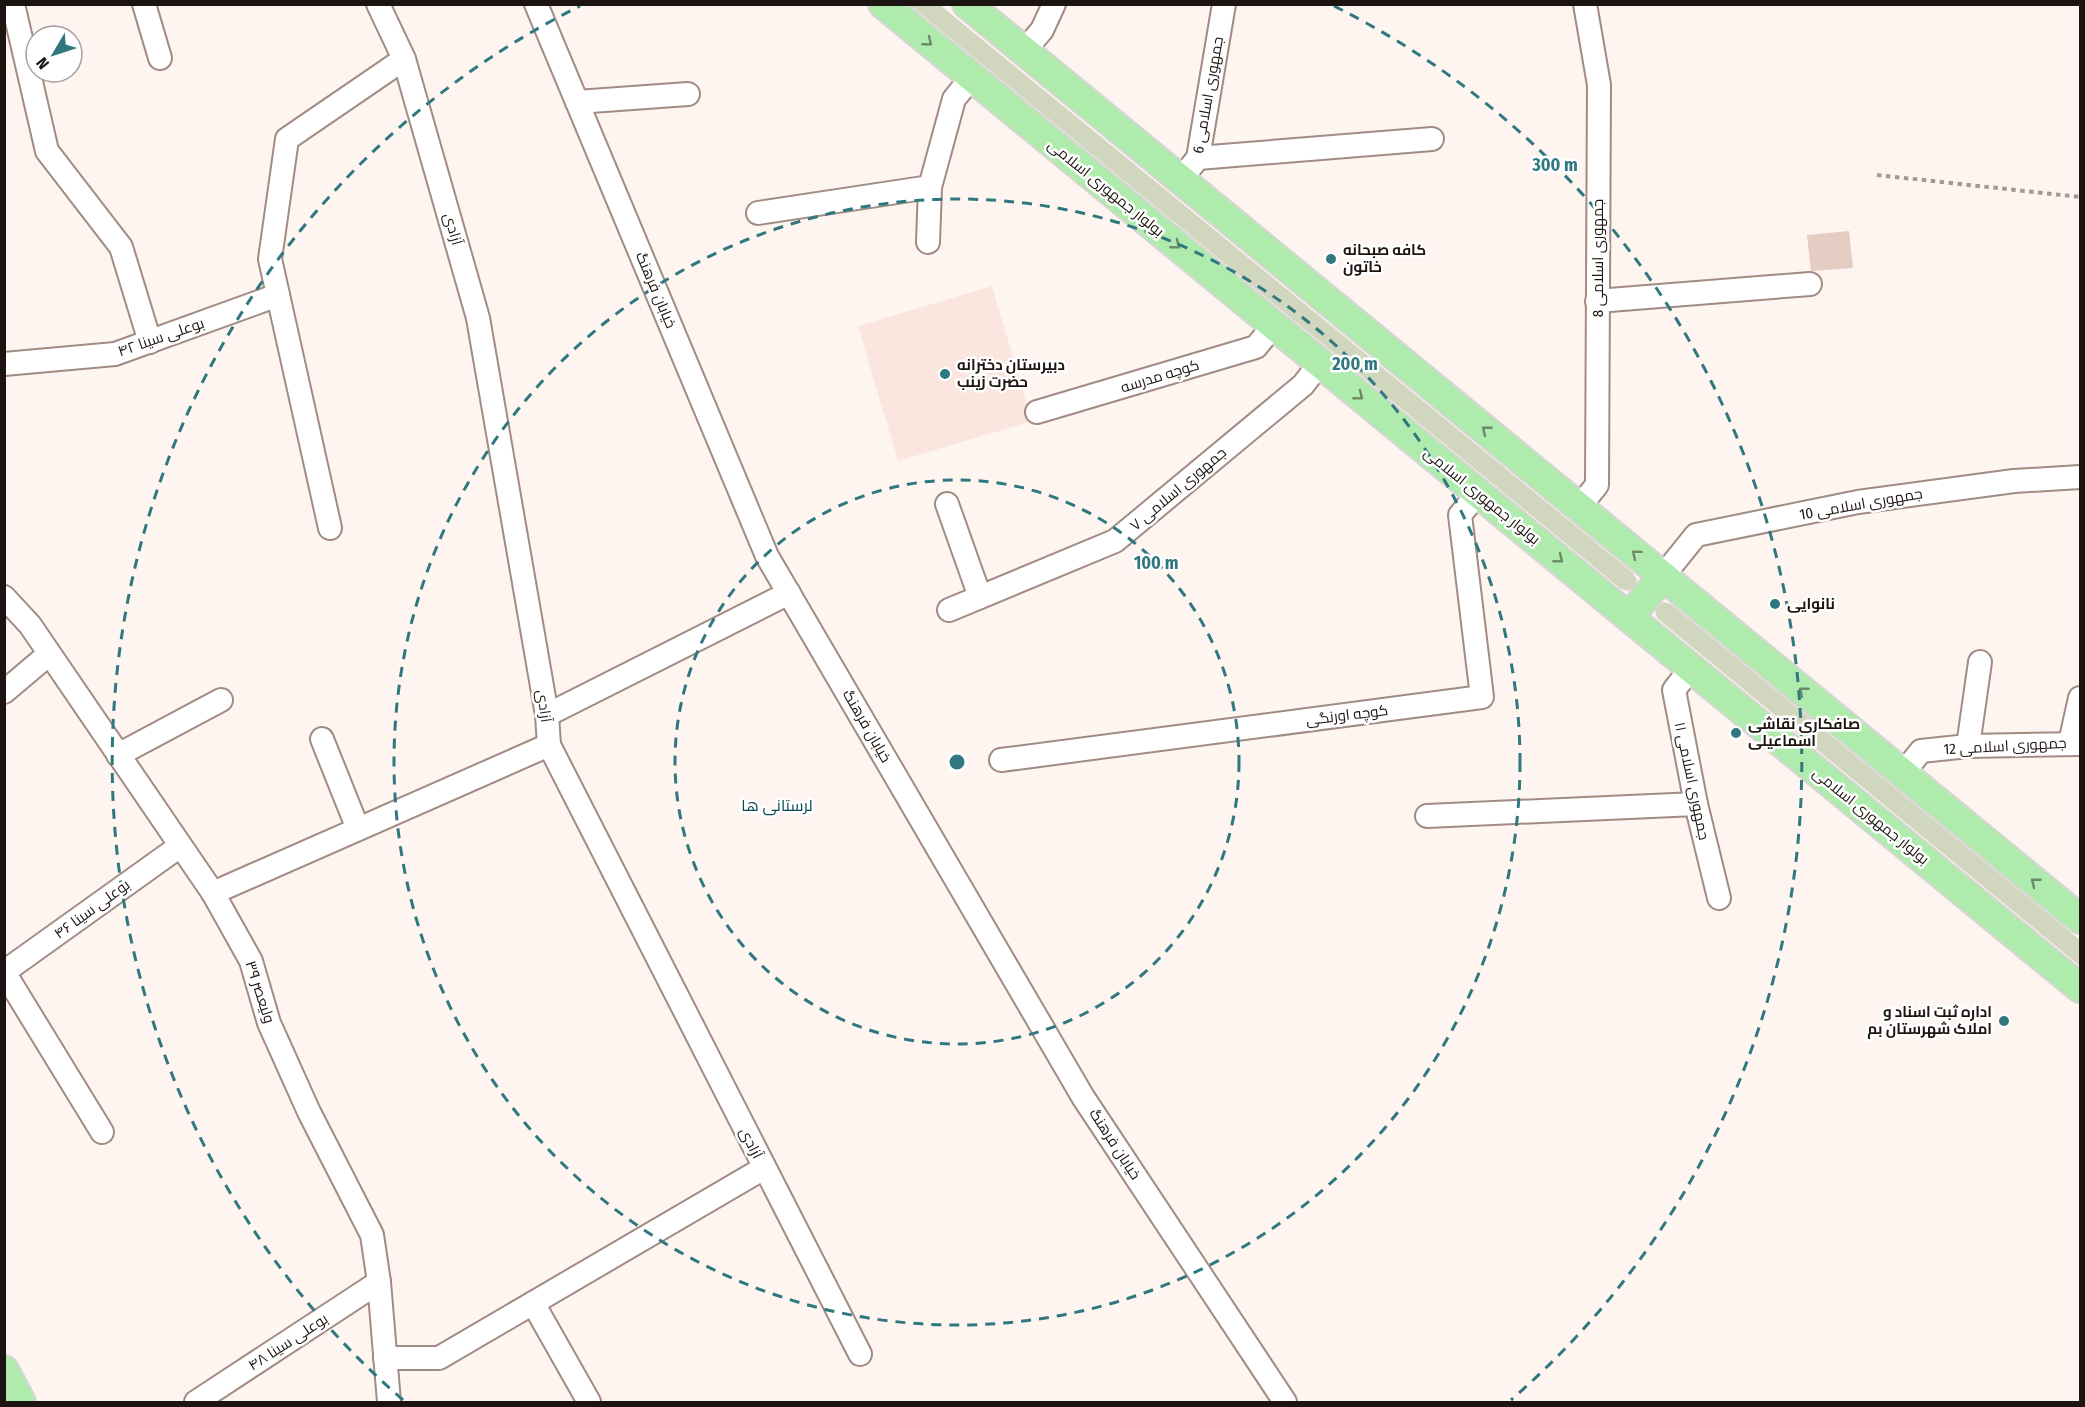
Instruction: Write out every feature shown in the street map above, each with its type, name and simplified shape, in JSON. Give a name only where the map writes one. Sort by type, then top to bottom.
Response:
[{"type":"main road","name":"بولوار جمهوری اسلامی","points":[[883,4],[2080,988]]},
{"type":"main road","points":[[967,4],[2080,919]]},
{"type":"main road","points":[[1629,617],[1663,576]]},
{"type":"main road","points":[[4,1370],[21,1402]]},
{"type":"street","points":[[13,4],[13,40],[47,151],[121,247],[150,342]]},
{"type":"street","points":[[144,4],[160,58]]},
{"type":"street","name":"آزادی","points":[[378,4],[404,59],[478,318],[547,715],[549,745],[860,1354]]},
{"type":"street","name":"خیابان فرهنگ","points":[[536,4],[767,556],[1083,1097],[1285,1402]]},
{"type":"street","points":[[1024,51],[1042,30],[1054,4]]},
{"type":"street","name":"جمهوری اسلامی 6","points":[[1180,179],[1198,158],[1224,4]]},
{"type":"street","name":"جمهوری اسلامی 8","points":[[1579,507],[1597,485],[1599,85],[1585,4]]},
{"type":"street","points":[[330,528],[270,259],[287,139],[404,59]]},
{"type":"street","points":[[928,242],[930,186],[954,99],[972,77]]},
{"type":"street","points":[[577,102],[688,94]]},
{"type":"street","points":[[1198,158],[1432,139]]},
{"type":"street","points":[[758,213],[930,186]]},
{"type":"street","points":[[1597,301],[1810,284]]},
{"type":"street","name":"بوعلی سینا ۴۲","points":[[4,364],[115,354],[278,295]]},
{"type":"street","name":"کوچه مدرسه","points":[[1037,412],[1256,347],[1274,325]]},
{"type":"street","name":"جمهوری اسلامی ۷","points":[[949,610],[1115,541],[1302,385],[1320,363]]},
{"type":"street","name":"جمهوری اسلامی 10","points":[[1663,576],[1696,535],[1858,502],[2014,481],[2080,477]]},
{"type":"street","name":"کوچه اورنگی","points":[[1001,760],[1482,697],[1460,515],[1478,493]]},
{"type":"street","points":[[947,504],[980,597]]},
{"type":"street","points":[[547,715],[789,593]]},
{"type":"street","name":"ولیعصر ۳۹","points":[[4,597],[30,625],[213,893],[251,961],[269,1023],[309,1112],[372,1235],[379,1282],[389,1402]]},
{"type":"street","points":[[4,692],[49,654]]},
{"type":"street","points":[[1968,746],[1980,662]]},
{"type":"street","name":"جمهوری اسلامی ۱۱","points":[[1691,668],[1674,690],[1696,804],[1719,898]]},
{"type":"street","points":[[2075,743],[2080,698]]},
{"type":"street","points":[[118,754],[221,700]]},
{"type":"street","points":[[322,739],[358,829]]},
{"type":"street","name":"جمهوری اسلامی 12","points":[[1903,773],[1921,751],[1968,746],[2075,743]]},
{"type":"street","points":[[213,893],[549,745]]},
{"type":"street","points":[[1426,816],[1696,804]]},
{"type":"street","name":"بوعلی سینا ۴۶","points":[[4,972],[180,846]]},
{"type":"street","points":[[4,972],[102,1132]]},
{"type":"street","points":[[385,1358],[439,1358],[764,1168]]},
{"type":"street","name":"بوعلی سینا ۴۸","points":[[196,1402],[379,1282]]},
{"type":"street","points":[[533,1303],[588,1402]]},
{"type":"path","points":[[1877,175],[2080,197]]},
{"type":"shaded area","name":"دبیرستان دخترانه حضرت زینب","points":[[992,286],[1032,421],[898,461],[858,326]]},
{"type":"green space","points":[[910,5],[940,5],[1633,573],[1637,580],[1635,587],[1628,591],[1621,589]]},
{"type":"green space","points":[[1663,602],[1671,604],[2080,940],[2080,966],[1658,619],[1655,609]]},
{"type":"building","points":[[1849,231],[1853,268],[1811,271],[1807,235]]},
{"type":"place","name":"کافه صبحانه خاتون","points":[[1331,259]]},
{"type":"place","name":"دبیرستان دخترانه حضرت زینب","points":[[945,374]]},
{"type":"place","name":"نانوایی","points":[[1775,604]]},
{"type":"place","name":"صافکاری نقاشی اسماعیلی","points":[[1736,733]]},
{"type":"place","name":"اداره ثبت اسناد و املاک شهرستان بم","points":[[2004,1021]]},
{"type":"district","name":"لرستانی ها","points":[[777,805]]}]
